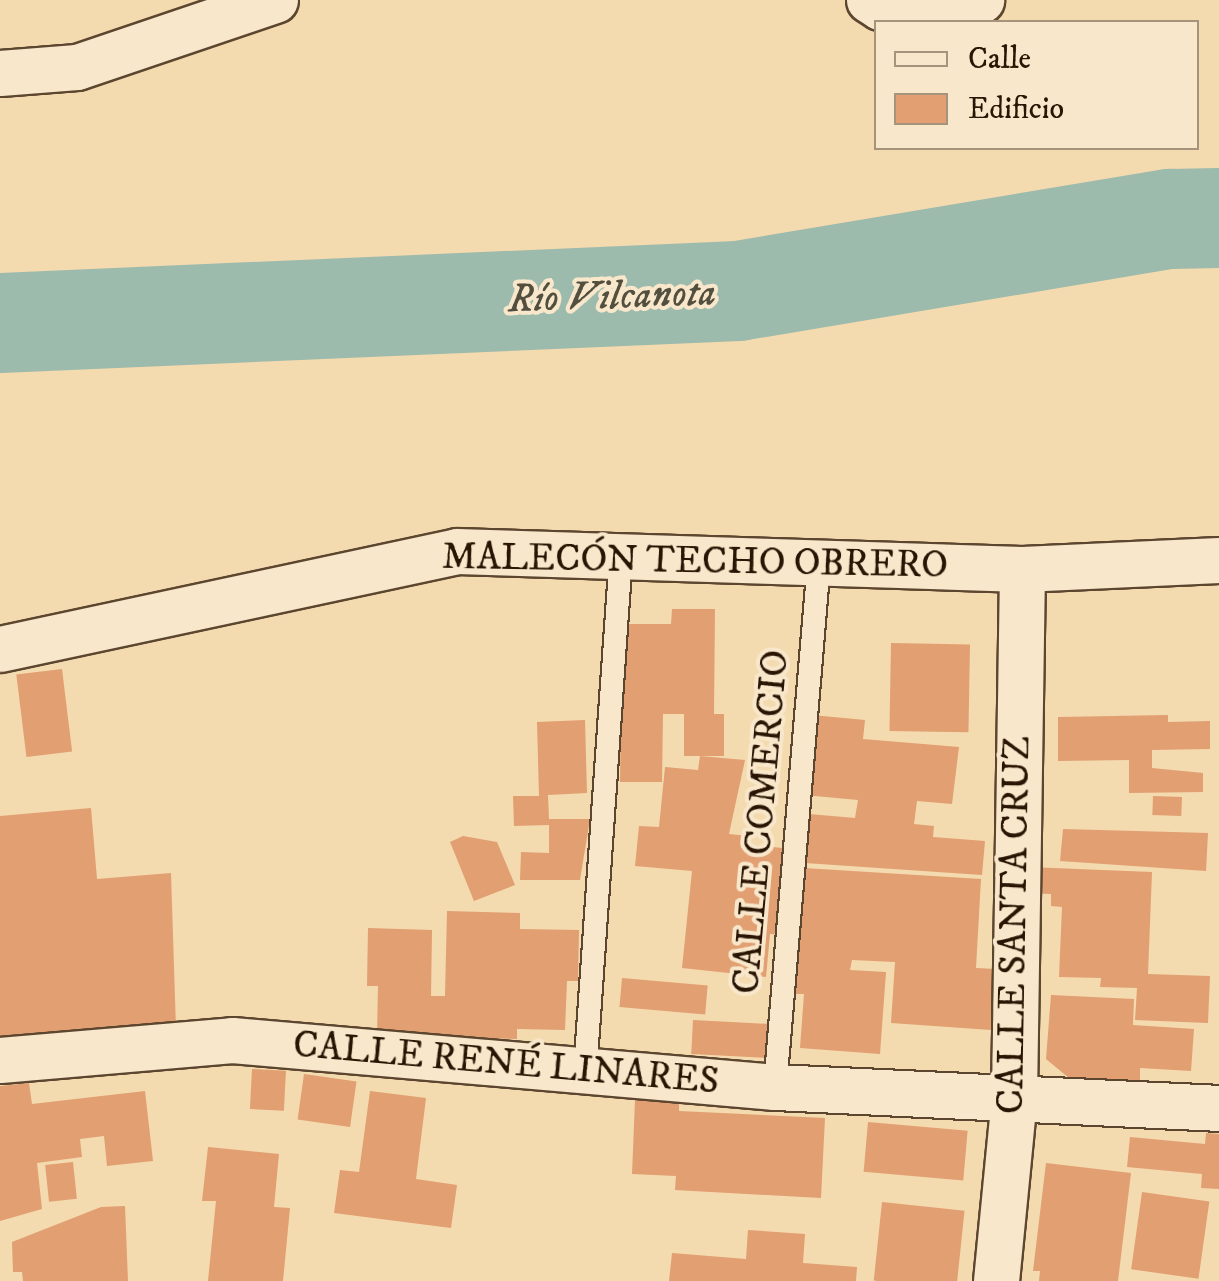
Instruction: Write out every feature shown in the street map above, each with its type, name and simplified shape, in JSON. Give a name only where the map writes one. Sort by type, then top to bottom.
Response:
[{"type":"street","points":[[156,0],[193,26]]},
{"type":"street","points":[[0,73],[77,67],[275,0]]},
{"type":"street","points":[[869,0],[880,7],[952,10],[982,0]]},
{"type":"street","name":"MALECÓN TECHO OBRERO","points":[[0,649],[456,551],[1022,569],[1219,560]]},
{"type":"street","name":"CALLE SANTA CRUZ","points":[[996,1281],[1014,1097],[1022,569]]},
{"type":"street","name":"CALLE RENÉ LINARES","points":[[0,1060],[232,1040],[774,1087],[1219,1108]]},
{"type":"lane","points":[[584,1073],[620,556]]},
{"type":"lane","name":"CALLE COMERCIO","points":[[774,1087],[819,562]]},
{"type":"building","points":[[672,609],[715,609],[714,714],[724,714],[724,756],[684,756],[684,714],[663,714],[662,782],[620,782],[622,624],[671,624]]},
{"type":"building","points":[[891,643],[970,644],[968,732],[889,731]]},
{"type":"building","points":[[62,669],[72,751],[26,757],[16,675]]},
{"type":"building","points":[[812,715],[865,720],[863,739],[959,747],[952,804],[917,801],[914,824],[934,826],[933,837],[985,841],[982,875],[805,863],[809,814],[855,818],[858,800],[804,795]]},
{"type":"building","points":[[1168,715],[1168,722],[1210,721],[1210,749],[1152,750],[1152,768],[1203,773],[1203,792],[1129,793],[1129,760],[1058,761],[1058,717]]},
{"type":"building","points":[[585,720],[587,793],[548,795],[549,819],[590,819],[580,880],[520,880],[521,852],[549,853],[549,825],[514,826],[513,796],[539,796],[537,722]]},
{"type":"building","points":[[700,756],[745,760],[729,834],[748,836],[748,844],[791,849],[782,935],[770,934],[766,977],[682,968],[692,871],[635,866],[639,826],[659,827],[665,767],[698,770]]},
{"type":"building","points":[[1153,796],[1182,797],[1181,816],[1152,815]]},
{"type":"building","points":[[91,808],[97,879],[171,873],[176,1029],[0,1045],[0,816]]},
{"type":"building","points":[[1063,829],[1208,833],[1206,871],[1060,861]]},
{"type":"building","points":[[463,836],[497,842],[515,885],[474,901],[450,842]]},
{"type":"building","points":[[1028,867],[1152,872],[1148,974],[1210,976],[1208,1023],[1135,1020],[1137,988],[1100,987],[1101,978],[1059,977],[1062,907],[1051,906],[1051,894],[1027,893]]},
{"type":"building","points":[[804,868],[981,879],[976,968],[996,969],[991,1030],[891,1023],[895,962],[852,960],[850,970],[886,972],[880,1054],[800,1048],[804,994],[795,994]]},
{"type":"building","points":[[447,911],[520,913],[520,929],[579,930],[578,981],[567,981],[565,1030],[517,1029],[517,1039],[377,1036],[378,986],[367,986],[368,928],[432,930],[431,996],[445,996]]},
{"type":"building","points":[[622,978],[708,985],[705,1014],[619,1007]]},
{"type":"building","points":[[1051,995],[1134,999],[1133,1025],[1194,1029],[1191,1071],[1140,1068],[1140,1086],[1075,1083],[1046,1059]]},
{"type":"building","points":[[693,1020],[773,1024],[771,1058],[691,1054]]},
{"type":"building","points":[[252,1069],[286,1071],[284,1111],[250,1109]]},
{"type":"building","points":[[304,1074],[356,1081],[350,1127],[298,1120]]},
{"type":"building","points":[[29,1083],[32,1104],[145,1091],[153,1161],[107,1166],[104,1136],[80,1139],[82,1157],[37,1163],[42,1209],[0,1221],[0,1086]]},
{"type":"building","points":[[370,1091],[426,1098],[416,1179],[457,1185],[451,1228],[334,1213],[340,1170],[359,1172]]},
{"type":"building","points":[[635,1100],[679,1102],[679,1111],[825,1118],[821,1198],[675,1190],[676,1176],[632,1174]]},
{"type":"building","points":[[868,1122],[968,1131],[963,1181],[864,1172]]},
{"type":"building","points":[[1206,1133],[1219,1134],[1219,1189],[1201,1188],[1202,1174],[1127,1167],[1130,1137],[1205,1144]]},
{"type":"building","points":[[208,1147],[279,1154],[274,1207],[290,1208],[283,1281],[208,1281],[216,1201],[202,1201]]},
{"type":"building","points":[[73,1162],[77,1199],[49,1202],[45,1165]]},
{"type":"building","points":[[1046,1163],[1131,1173],[1118,1281],[1039,1281],[1040,1271],[1033,1271]]},
{"type":"building","points":[[1142,1192],[1209,1201],[1198,1279],[1131,1269]]},
{"type":"building","points":[[882,1202],[965,1211],[957,1281],[874,1281]]},
{"type":"building","points":[[125,1206],[128,1281],[23,1281],[22,1272],[13,1272],[12,1242],[101,1207]]},
{"type":"building","points":[[748,1230],[805,1234],[803,1263],[857,1267],[856,1281],[669,1281],[672,1253],[746,1259]]},
{"type":"waterway","name":"Río Vilcanota","points":[[0,323],[738,291],[1170,219],[1219,218]]}]
